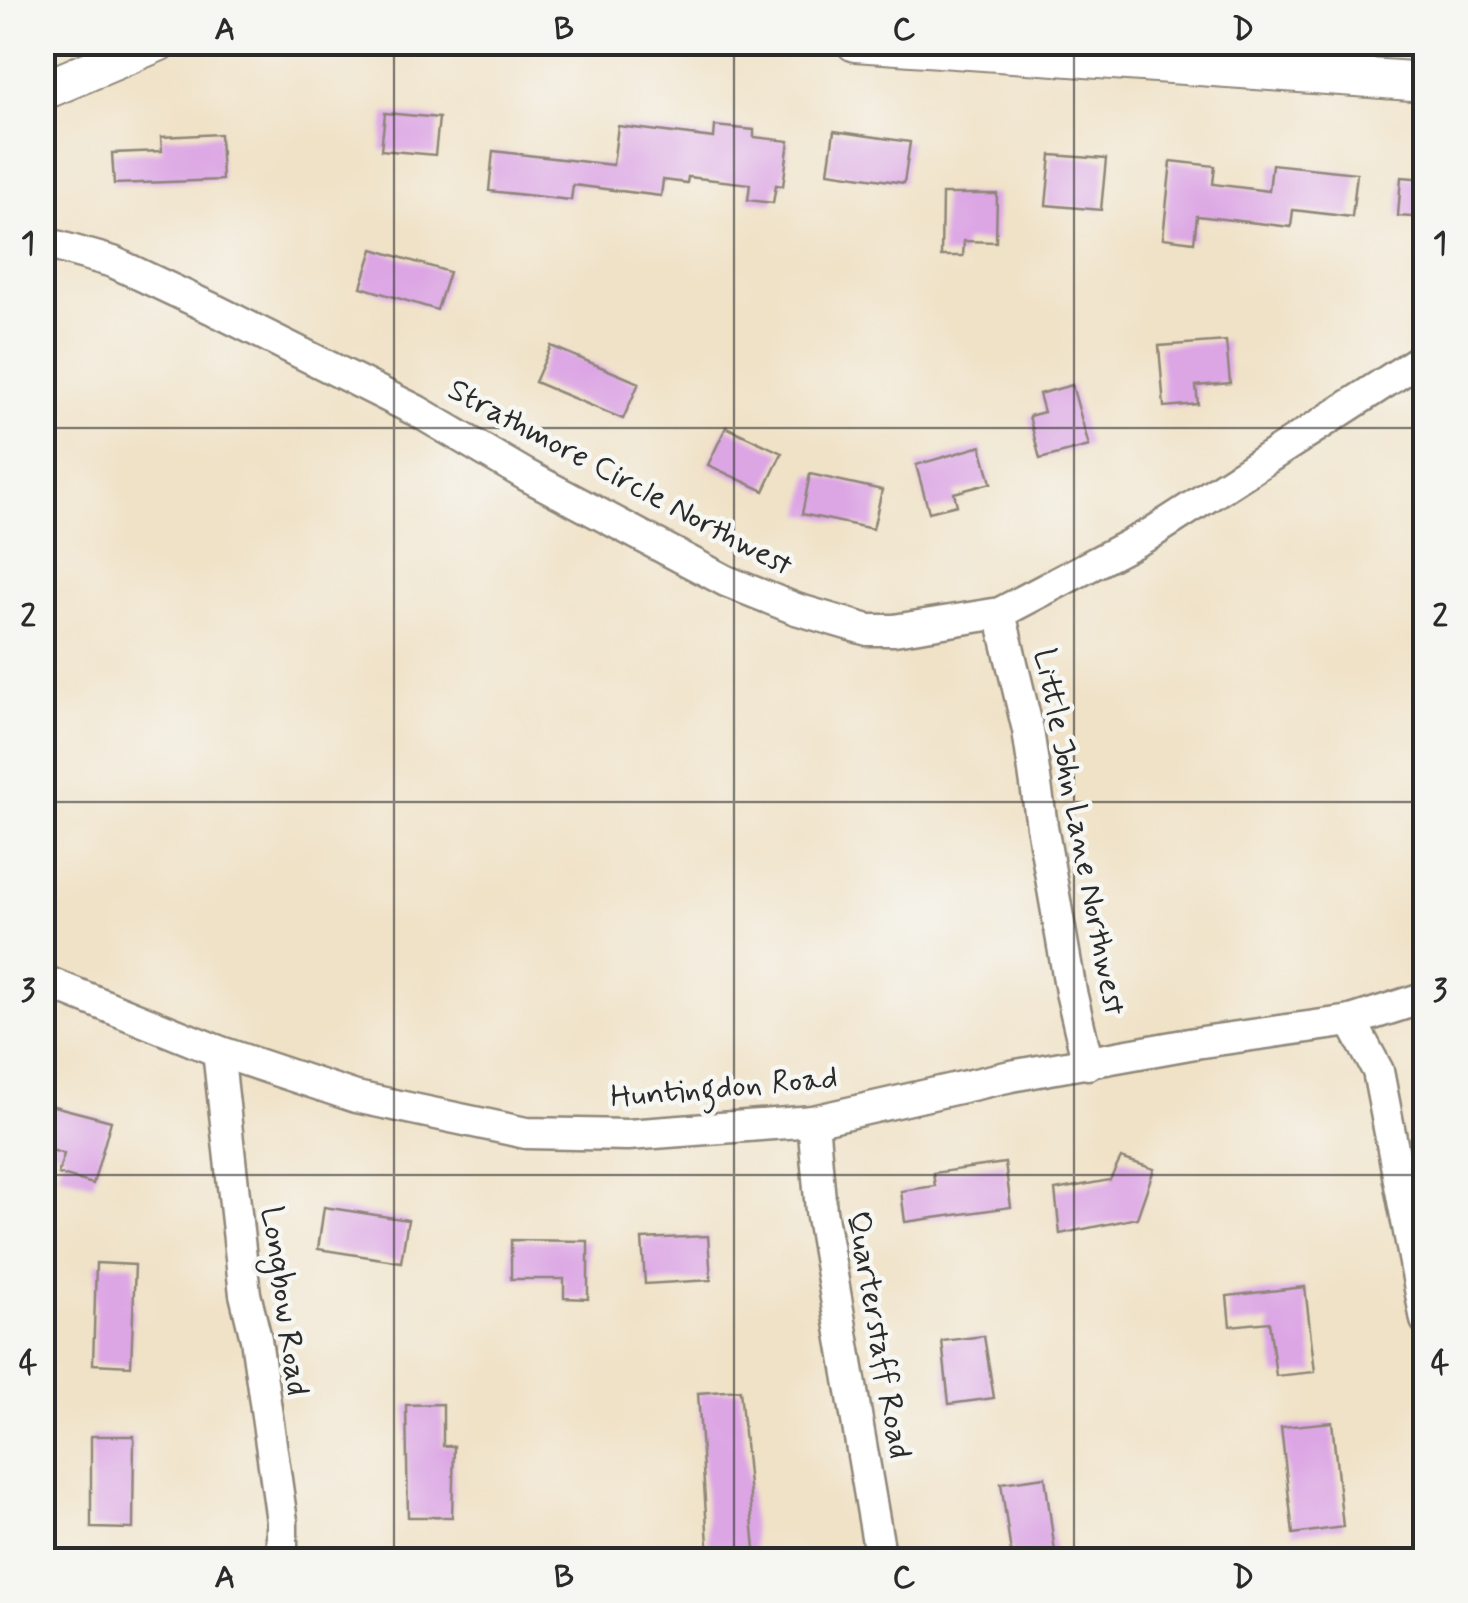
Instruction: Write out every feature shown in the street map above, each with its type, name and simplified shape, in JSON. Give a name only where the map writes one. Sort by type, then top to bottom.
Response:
[{"type":"main road","points":[[42,91],[158,42]]},
{"type":"main road","points":[[855,42],[1426,82]]},
{"type":"street","name":"Strathmore Circle Northwest","points":[[42,242],[112,262],[216,310],[417,412],[726,581],[796,610],[868,630],[894,630],[1000,613],[1150,534],[1426,356]]},
{"type":"street","name":"Little John Lane Northwest","points":[[1000,613],[1028,730],[1061,937],[1088,1064]]},
{"type":"street","name":"Huntingdon Road","points":[[42,980],[218,1051],[356,1096],[526,1133],[628,1135],[813,1121],[1010,1076],[1195,1043],[1351,1022],[1426,997]]},
{"type":"street","points":[[1351,1022],[1378,1072],[1426,1320]]},
{"type":"street","name":"Longbow Road","points":[[218,1051],[245,1294],[256,1339],[282,1521],[282,1560]]},
{"type":"street","name":"Quarterstaff Road","points":[[813,1121],[821,1211],[881,1560]]},
{"type":"building","points":[[385,113],[439,118],[435,155],[381,150]]},
{"type":"building","points":[[618,126],[714,138],[715,126],[754,130],[754,137],[789,141],[783,186],[776,185],[773,203],[748,200],[750,184],[688,177],[687,183],[663,180],[661,196],[573,185],[571,200],[489,191],[493,151],[613,165]]},
{"type":"building","points":[[834,131],[910,142],[904,183],[828,172]]},
{"type":"building","points":[[220,134],[222,180],[114,184],[112,153],[162,151],[161,137]]},
{"type":"building","points":[[1051,155],[1106,159],[1101,210],[1046,205]]},
{"type":"building","points":[[1171,161],[1215,166],[1213,184],[1269,191],[1272,164],[1357,173],[1352,217],[1293,210],[1291,227],[1197,216],[1194,242],[1163,238]]},
{"type":"building","points":[[1401,177],[1426,179],[1426,218],[1398,216]]},
{"type":"building","points":[[942,194],[997,194],[996,242],[964,241],[963,256],[941,256]]},
{"type":"building","points":[[373,249],[449,272],[437,310],[361,287]]},
{"type":"building","points":[[1226,341],[1230,383],[1196,386],[1198,404],[1164,407],[1159,346]]},
{"type":"building","points":[[551,346],[639,383],[623,419],[535,382]]},
{"type":"building","points":[[1072,385],[1089,446],[1040,459],[1029,416],[1044,412],[1039,394]]},
{"type":"building","points":[[726,427],[782,453],[764,491],[708,465]]},
{"type":"building","points":[[981,446],[991,483],[954,493],[957,505],[929,512],[916,465]]},
{"type":"building","points":[[810,474],[882,490],[873,529],[802,514]]},
{"type":"building","points":[[42,1103],[111,1121],[93,1184],[58,1174],[64,1154],[42,1147]]},
{"type":"building","points":[[1121,1158],[1154,1169],[1137,1218],[1060,1234],[1055,1190],[1110,1180]]},
{"type":"building","points":[[1005,1163],[1011,1207],[905,1222],[901,1191],[935,1186],[933,1173]]},
{"type":"building","points":[[324,1207],[408,1220],[401,1262],[318,1249]]},
{"type":"building","points":[[708,1236],[711,1280],[645,1284],[642,1239]]},
{"type":"building","points":[[511,1240],[588,1241],[588,1299],[564,1298],[564,1279],[511,1279]]},
{"type":"building","points":[[96,1263],[135,1265],[131,1366],[93,1364]]},
{"type":"building","points":[[1305,1287],[1315,1372],[1276,1376],[1269,1322],[1230,1326],[1227,1296]]},
{"type":"building","points":[[984,1336],[994,1398],[949,1404],[942,1341]]},
{"type":"building","points":[[740,1390],[756,1560],[709,1560],[698,1393]]},
{"type":"building","points":[[443,1404],[443,1446],[454,1446],[452,1517],[408,1517],[406,1405]]},
{"type":"building","points":[[1332,1422],[1343,1527],[1293,1534],[1281,1427]]},
{"type":"building","points":[[91,1436],[134,1436],[133,1529],[91,1528]]},
{"type":"building","points":[[1045,1477],[1056,1560],[1012,1560],[1001,1483]]}]
